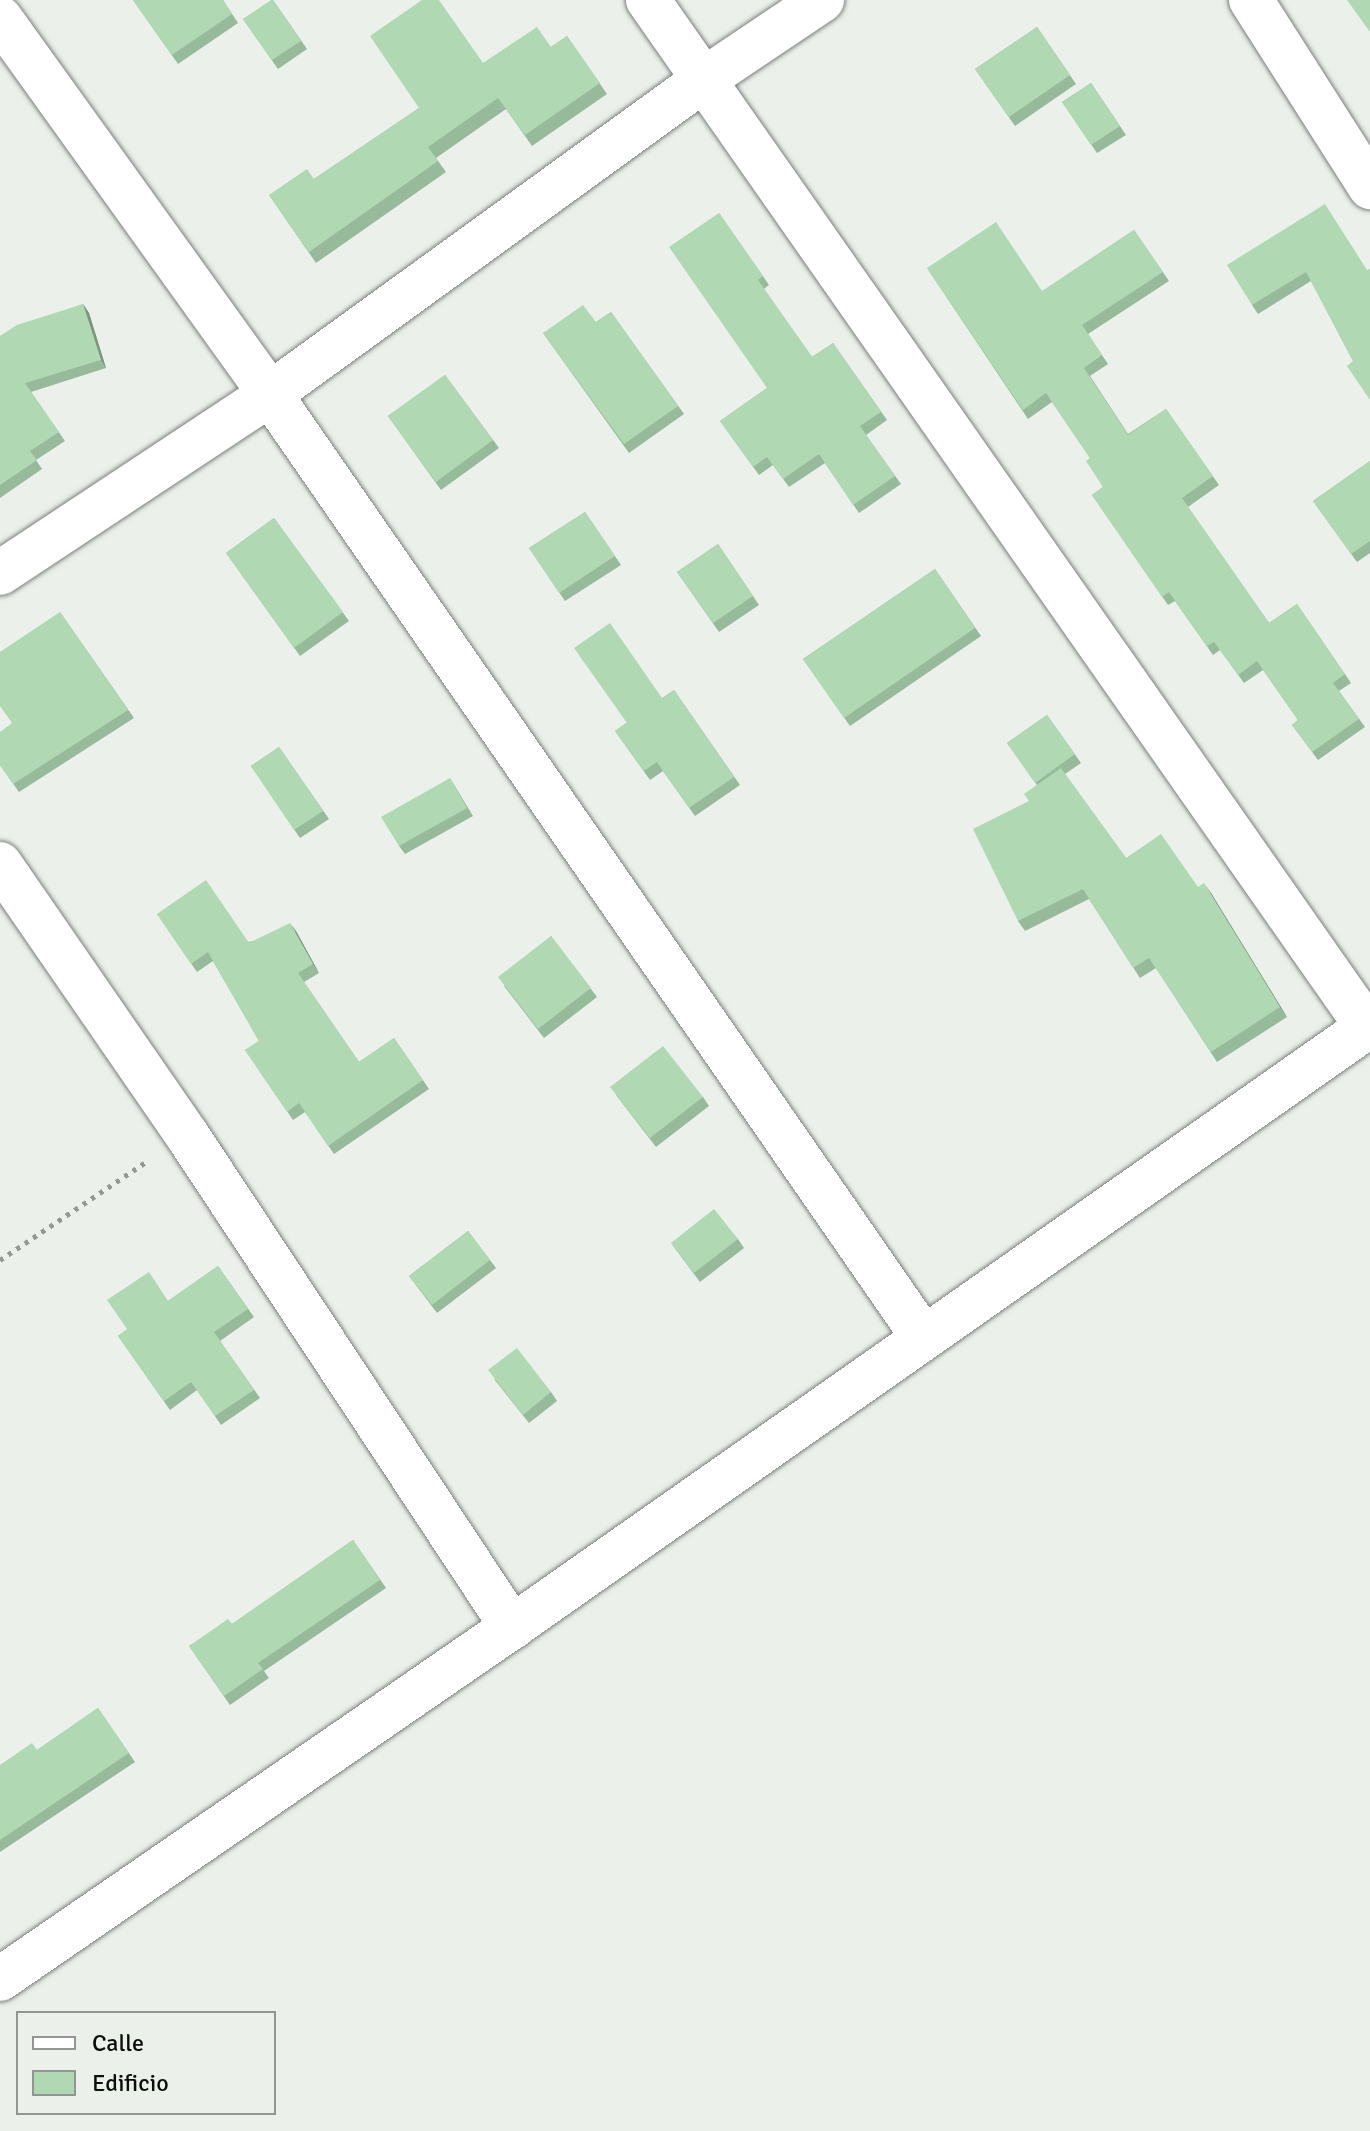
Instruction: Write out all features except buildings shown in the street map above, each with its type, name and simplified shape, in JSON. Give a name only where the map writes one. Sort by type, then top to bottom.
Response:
[{"type":"street","points":[[0,1979],[512,1627],[1369,1026],[706,78],[648,0]]},
{"type":"street","points":[[0,573],[270,394],[706,78],[822,0]]},
{"type":"street","points":[[1251,0],[1370,187]]},
{"type":"street","points":[[0,18],[270,394],[923,1337]]},
{"type":"street","points":[[0,864],[187,1135],[512,1627]]},
{"type":"path","points":[[0,1260],[187,1135]]}]
